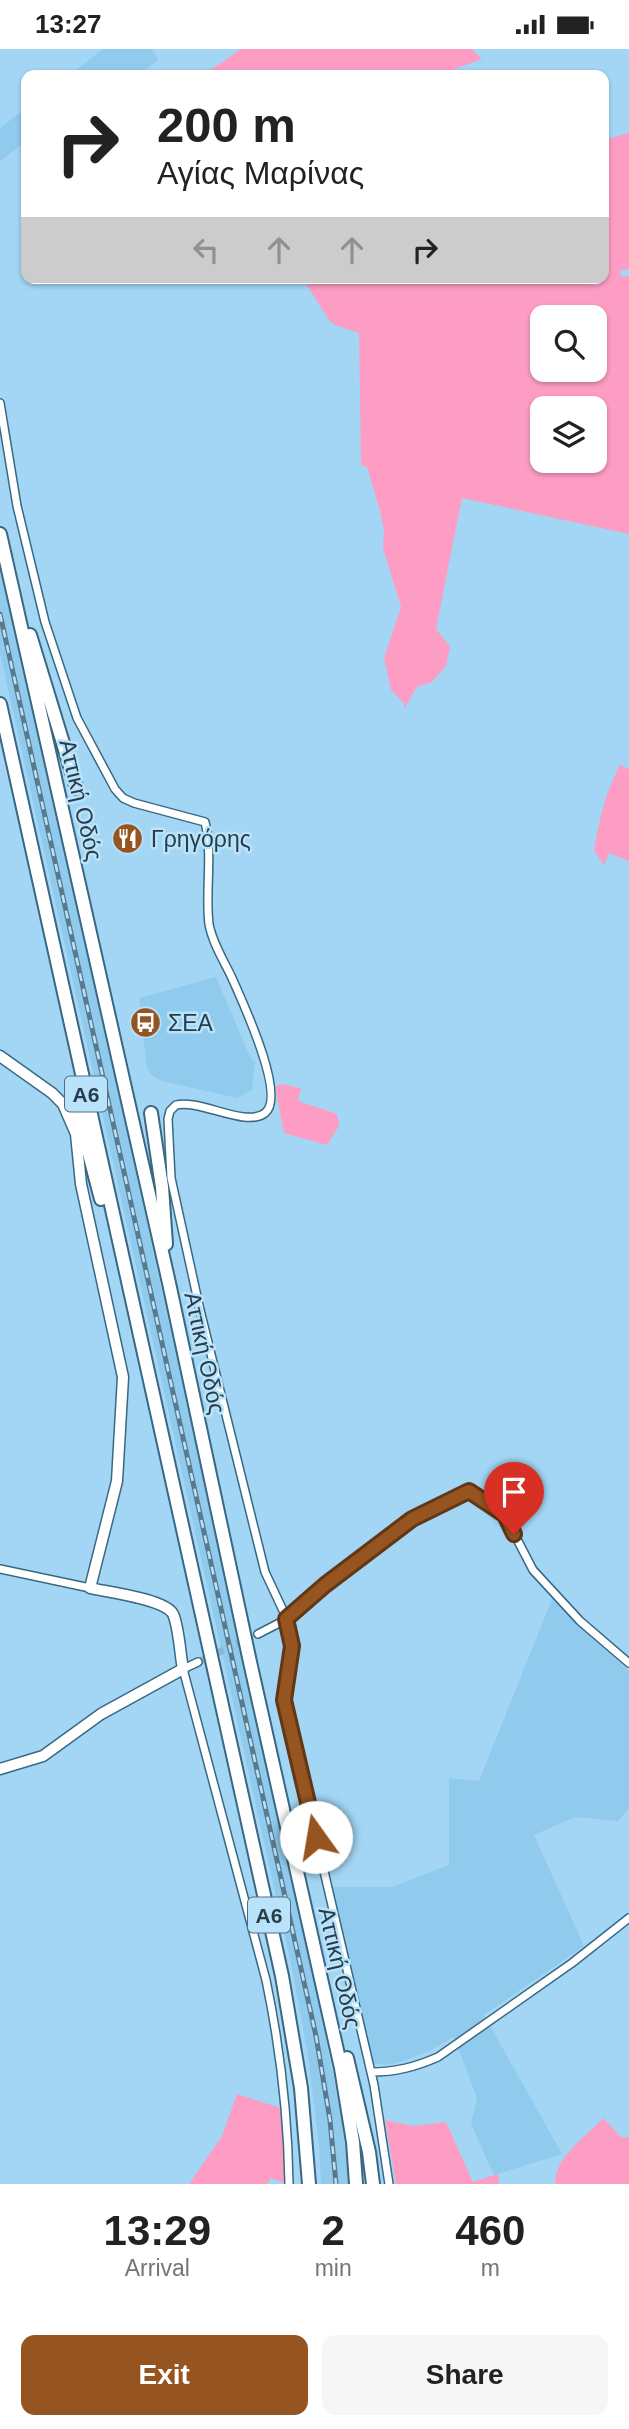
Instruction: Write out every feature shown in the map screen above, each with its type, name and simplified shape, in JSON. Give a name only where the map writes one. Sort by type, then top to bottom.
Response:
[{"type":"highway","name":"Αττική Οδός","points":[[0,534],[169,1283],[341,2068],[353,2142],[356,2184]]},
{"type":"highway","points":[[12,588],[31,638],[77,789]]},
{"type":"highway","name":"Α6","points":[[0,703],[292,2025],[301,2088],[309,2184]]},
{"type":"highway","points":[[77,1108],[128,1320],[149,1380]]},
{"type":"highway","points":[[151,1113],[162,1187],[169,1283]]},
{"type":"highway","points":[[325,1998],[339,2023],[369,2152],[373,2184]]},
{"type":"street","points":[[0,403],[17,506],[45,622],[77,719],[123,798],[205,822],[210,877],[209,924],[258,1038],[272,1096],[267,1112],[257,1117],[245,1117],[191,1104],[176,1105],[170,1111],[168,1119],[171,1178],[229,1431],[265,1572],[286,1619],[292,1646],[284,1700],[371,2072],[389,2184]]},
{"type":"street","points":[[0,1056],[52,1093],[62,1104],[76,1134],[80,1184],[122,1377],[117,1481],[90,1588]]},
{"type":"street","points":[[258,1634],[286,1619],[325,1585],[412,1519],[469,1491],[505,1515],[533,1570],[580,1621],[629,1663]]},
{"type":"street","points":[[0,1569],[158,1603],[169,1609],[174,1617],[183,1669],[256,1940],[273,2014],[286,2109],[289,2184]]},
{"type":"street","points":[[0,1769],[44,1756],[101,1714],[198,1662]]},
{"type":"street","points":[[371,2072],[415,2067],[448,2050],[572,1963],[629,1918]]},
{"type":"shaded area","points":[[103,49],[152,49],[158,60],[145,70],[76,70]]},
{"type":"shaded area","points":[[241,49],[472,49],[482,59],[452,70],[210,70]]},
{"type":"shaded area","points":[[21,112],[21,145],[0,161],[0,128]]},
{"type":"shaded area","points":[[629,133],[629,269],[620,270],[621,277],[629,276],[629,534],[462,498],[436,629],[450,647],[446,666],[432,682],[417,687],[404,709],[404,703],[391,690],[384,658],[401,607],[383,548],[384,530],[380,511],[367,467],[361,465],[359,333],[335,325],[306,284],[609,284],[609,139]]},
{"type":"shaded area","points":[[0,557],[313,1976],[342,2119],[349,2184],[321,2184],[319,2144],[307,2050],[290,1959],[0,653]]},
{"type":"shaded area","points":[[620,765],[629,769],[629,861],[609,853],[604,865],[594,851],[603,807]]},
{"type":"shaded area","points":[[216,977],[250,1057],[255,1062],[252,1090],[237,1098],[162,1081],[151,1075],[147,1068],[139,998]]},
{"type":"shaded area","points":[[281,1084],[301,1088],[298,1101],[337,1114],[339,1126],[327,1145],[284,1133],[276,1092],[277,1086]]},
{"type":"shaded area","points":[[552,1599],[629,1671],[629,1808],[618,1821],[575,1817],[534,1835],[584,1946],[484,2015],[562,2154],[494,2175],[471,2124],[477,2098],[454,2037],[404,2061],[387,2065],[371,2063],[327,1887],[392,1887],[449,1865],[449,1778],[479,1781]]},
{"type":"shaded area","points":[[237,2094],[284,2109],[287,2184],[271,2178],[267,2184],[189,2184],[222,2136]]},
{"type":"shaded area","points":[[603,2118],[621,2137],[629,2137],[629,2184],[555,2184],[556,2174],[566,2156]]},
{"type":"shaded area","points":[[385,2120],[414,2126],[446,2122],[473,2182],[498,2174],[499,2184],[396,2184]]},
{"type":"tunnel","points":[[198,1662],[258,1634]]},
{"type":"railway","points":[[0,614],[316,2036],[330,2120],[336,2184]]},
{"type":"place","name":"Γρηγόρης","points":[[128,839]]},
{"type":"place","name":"ΣΕΑ","points":[[145,1023]]},
{"type":"route","points":[[316,1837],[284,1700],[292,1646],[286,1619],[325,1585],[412,1519],[469,1491],[505,1515],[514,1534]]}]
